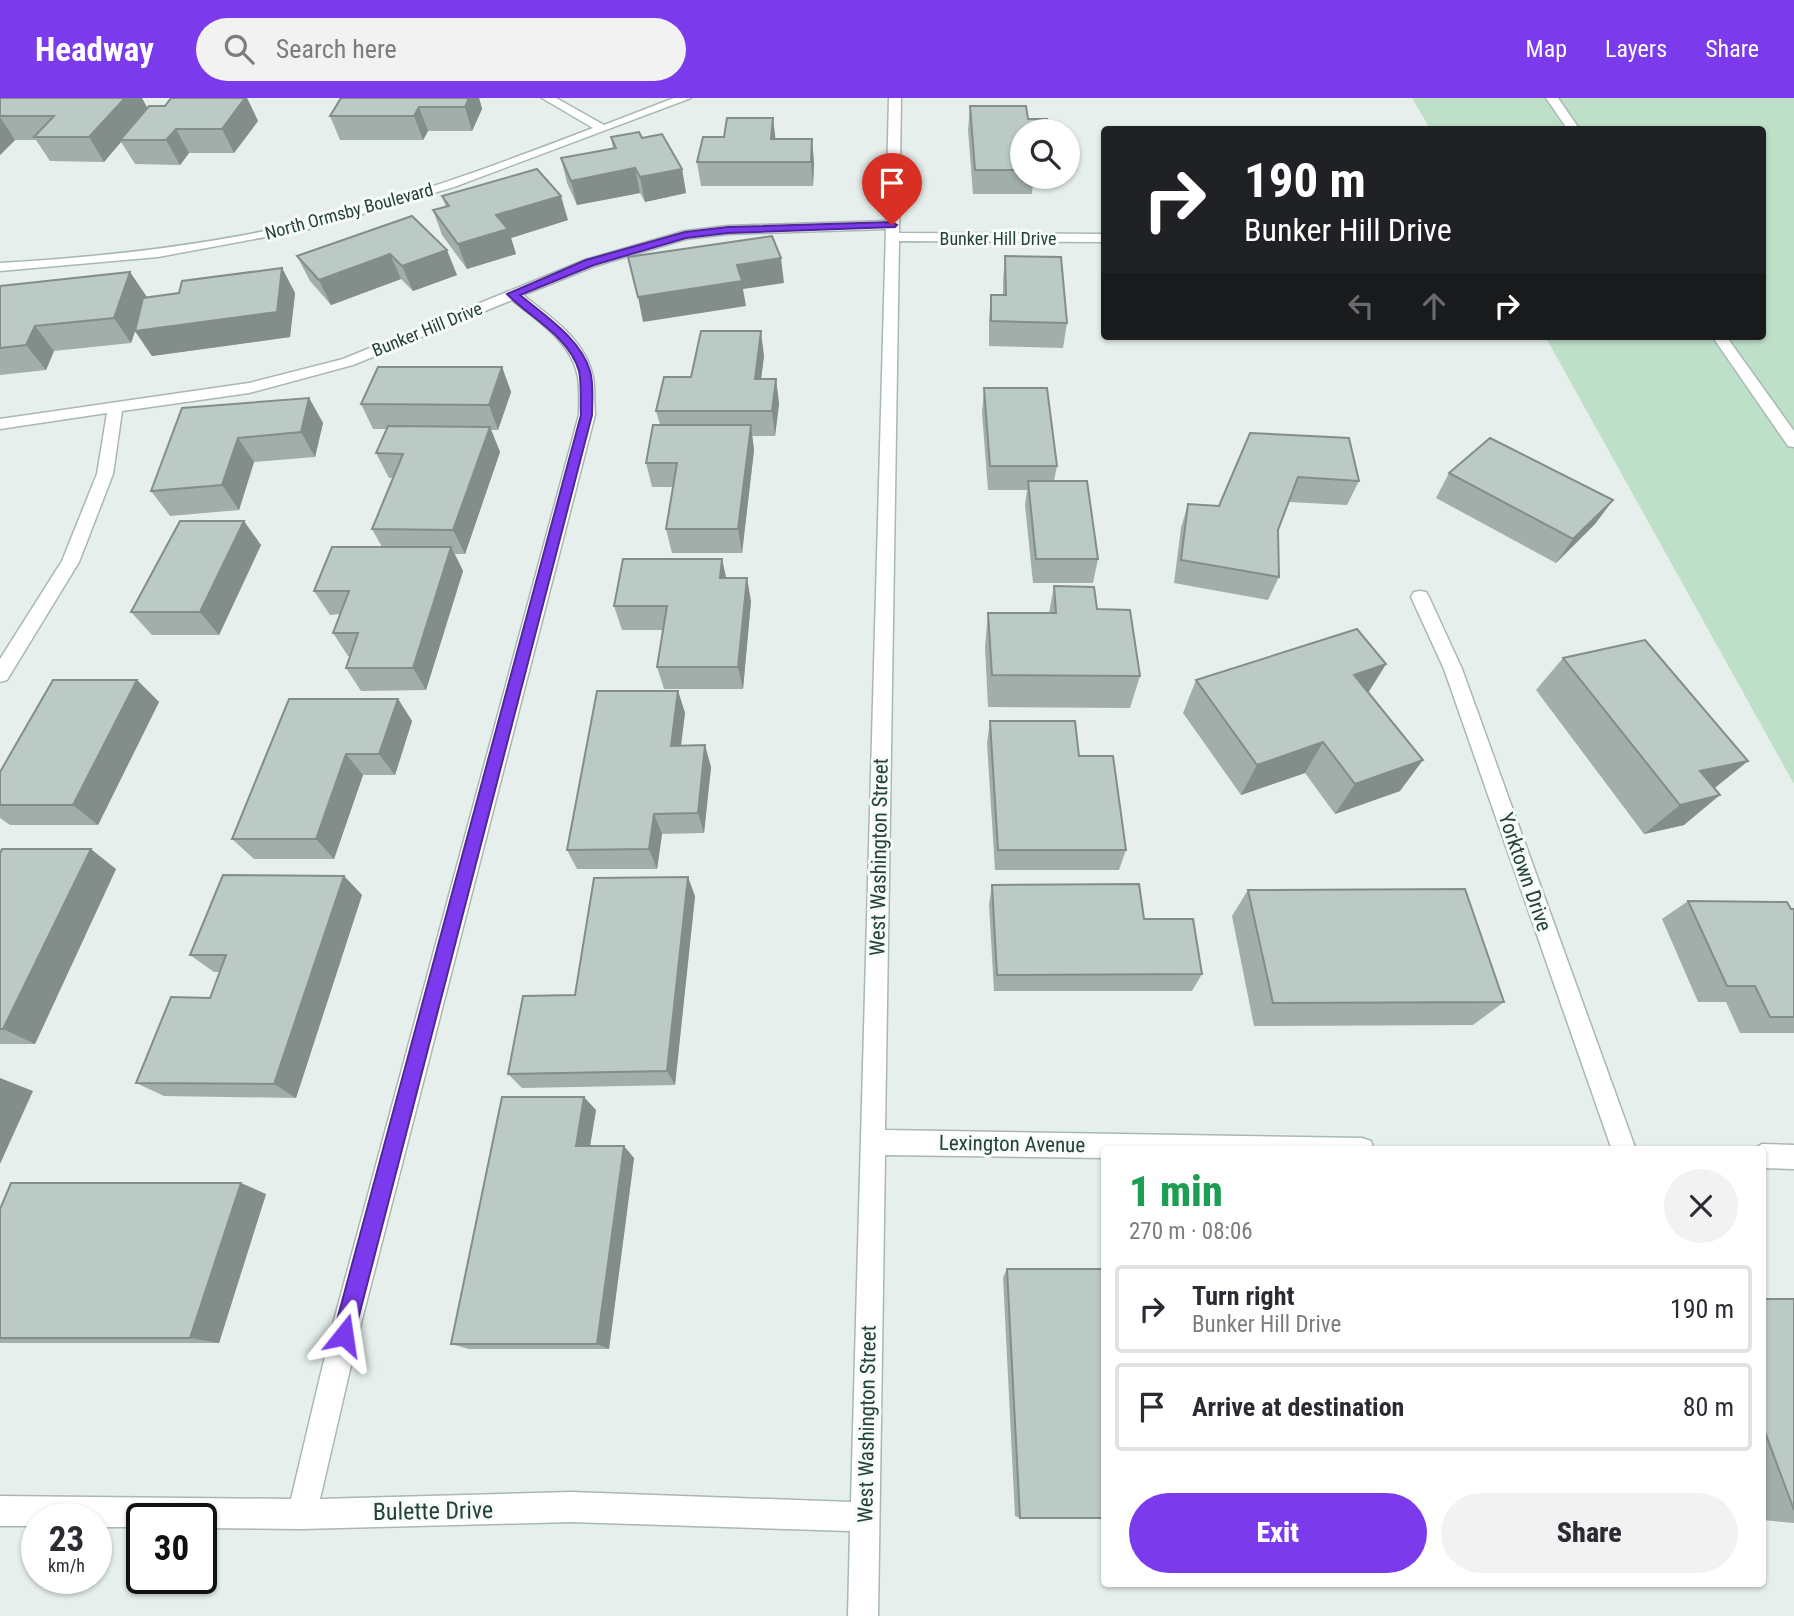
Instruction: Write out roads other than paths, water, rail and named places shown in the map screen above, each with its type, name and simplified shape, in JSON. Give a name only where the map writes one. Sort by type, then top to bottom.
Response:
[{"type":"street","points":[[548,98],[603,128]]},
{"type":"street","name":"North Ormsby Boulevard","points":[[0,267],[163,253],[303,226],[417,195],[685,98]]},
{"type":"street","name":"West Washington Street","points":[[863,1616],[895,98]]},
{"type":"street","points":[[1552,98],[1571,126]]},
{"type":"street","name":"Bunker Hill Drive","points":[[0,424],[249,388],[348,362],[590,262],[685,235],[728,230],[892,231],[1101,238]]},
{"type":"street","points":[[302,1514],[344,1335],[587,415],[584,371],[573,351],[557,331],[513,294]]},
{"type":"street","points":[[1722,340],[1794,442]]},
{"type":"street","points":[[0,675],[70,562],[105,474],[115,409]]},
{"type":"street","name":"Yorktown Drive","points":[[1420,597],[1453,669],[1623,1146]]},
{"type":"street","name":"Lexington Avenue","points":[[872,1142],[1117,1146]]},
{"type":"street","points":[[1766,1156],[1794,1157]]},
{"type":"street","name":"Bulette Drive","points":[[0,1511],[302,1514],[571,1507],[865,1517]]}]
